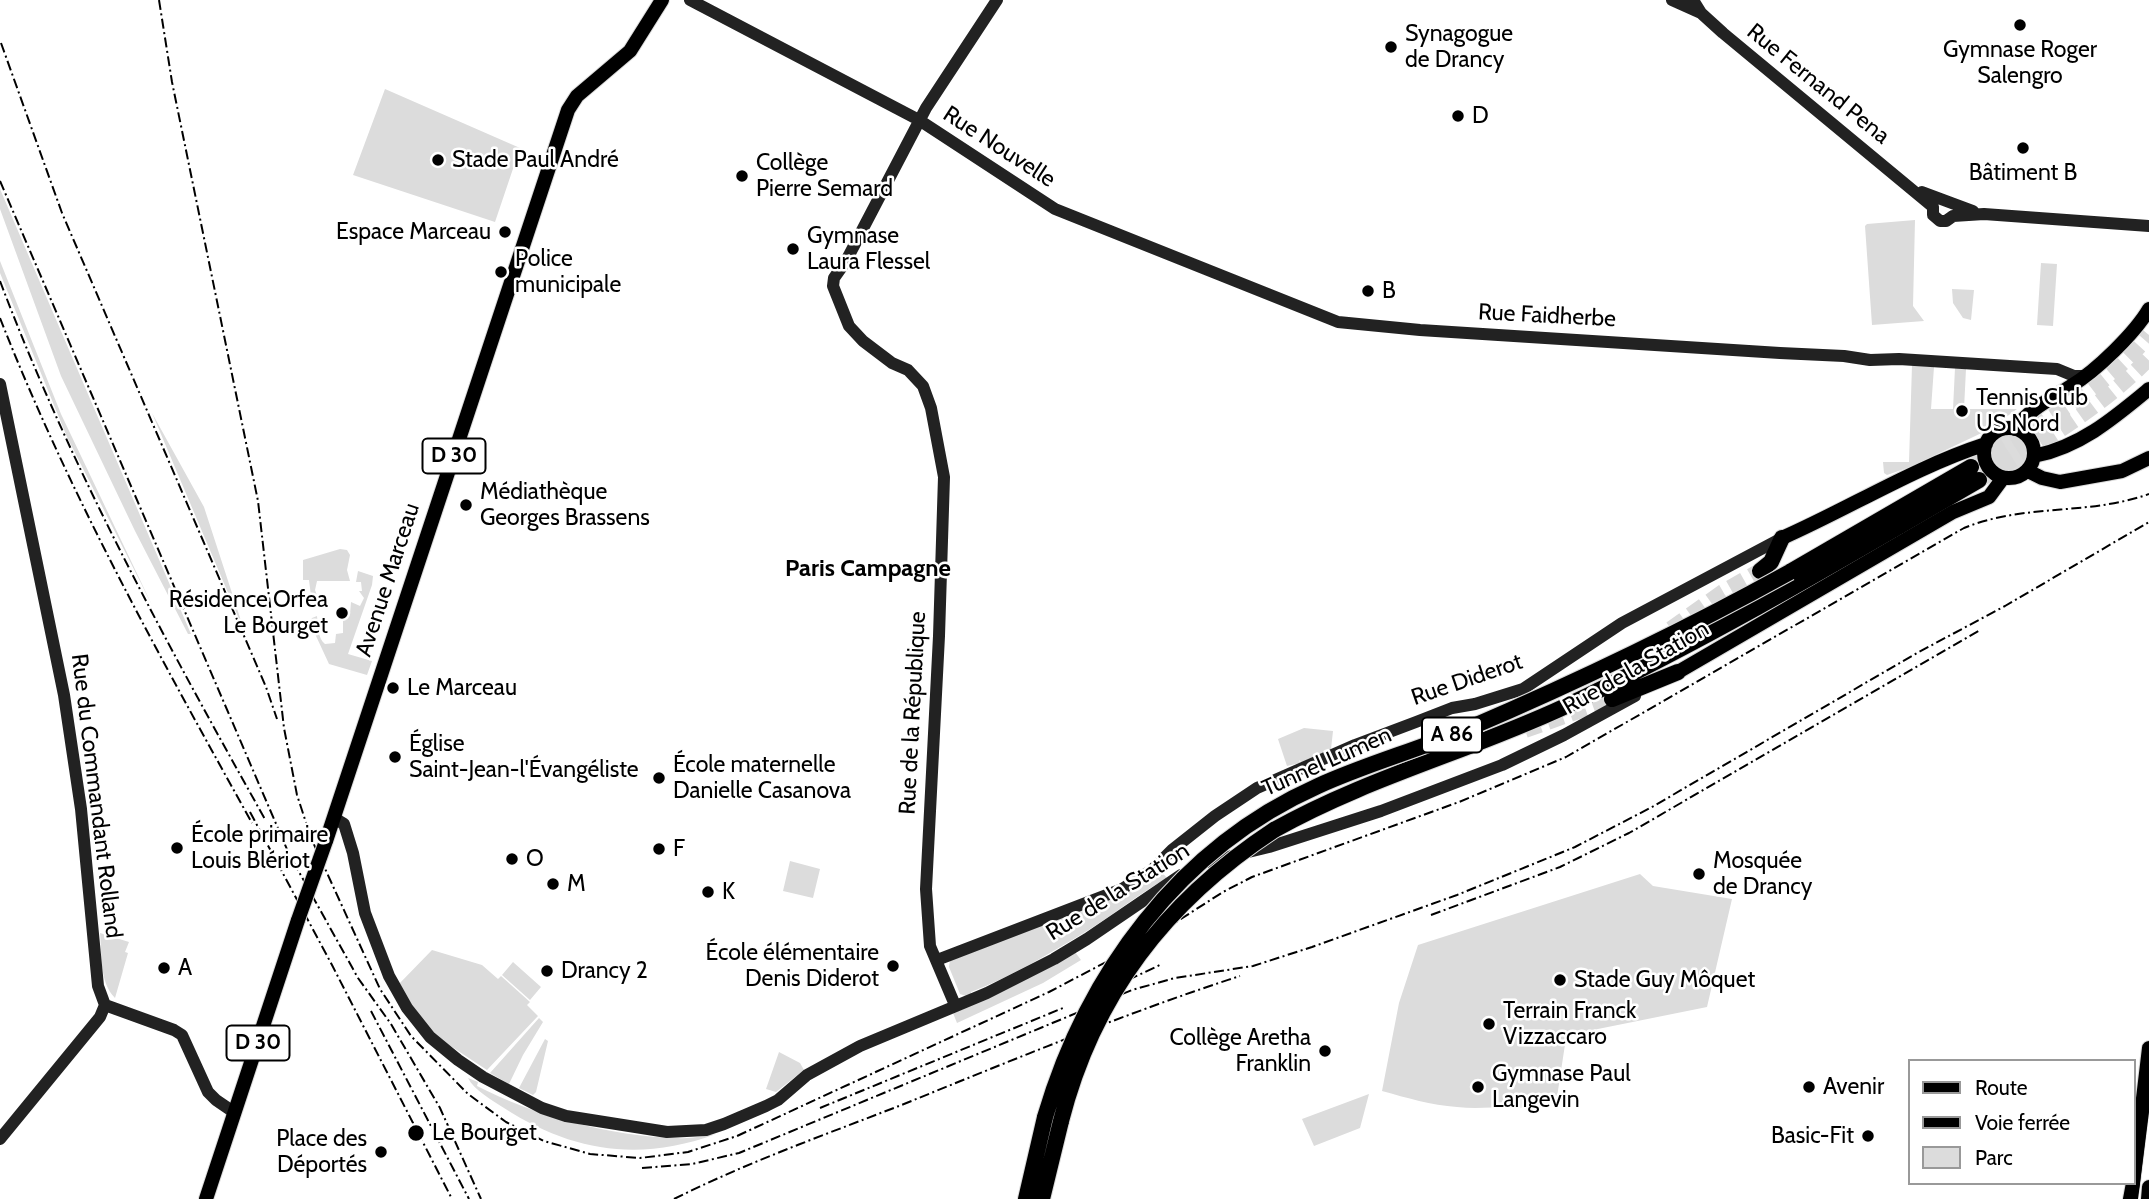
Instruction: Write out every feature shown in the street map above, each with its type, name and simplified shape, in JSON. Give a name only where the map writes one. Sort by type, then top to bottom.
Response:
[{"type":"highway","name":"Tunnel Lumen","points":[[1026,1199],[1054,1085],[1076,1032],[1109,970],[1137,928],[1166,894],[1199,862],[1284,802],[1319,785],[1464,730],[1555,690],[1729,605],[1975,464]]},
{"type":"highway","name":"Tunnel Lumen","points":[[1042,1199],[1073,1080],[1093,1030],[1134,960],[1160,926],[1216,872],[1274,830],[1326,802],[1564,707],[1760,607],[1975,464]]},
{"type":"highway","points":[[1760,571],[1771,562],[1779,545]]},
{"type":"highway","points":[[1612,699],[1678,672]]},
{"type":"main road","name":"Avenue Marceau","points":[[235,1113],[568,110],[577,96],[624,57],[662,0]]},
{"type":"main road","points":[[1975,464],[2003,478],[2017,478],[2028,471],[2035,456],[2030,439],[2015,429],[2023,417],[2084,376],[2126,340],[2149,309]]},
{"type":"main road","points":[[2035,456],[2076,443],[2149,389]]},
{"type":"main road","name":"Rue Diderot","points":[[1779,545],[1816,521],[1880,489],[1975,464],[1990,438],[2001,430],[2015,429]]},
{"type":"main road","points":[[2028,471],[2060,482],[2122,471],[2149,458]]},
{"type":"main road","name":"Rue de la Station","points":[[1678,672],[1953,512],[1989,497],[2003,478]]},
{"type":"main road","points":[[2135,1157],[2149,1048]]},
{"type":"main road","name":"D 30","points":[[206,1199],[235,1113]]},
{"type":"main road","points":[[2148,1199],[2149,1187]]},
{"type":"street","name":"Rue Nouvelle","points":[[690,0],[919,120],[1055,209]]},
{"type":"street","name":"Rue de la République","points":[[955,1005],[930,946],[926,890],[944,477],[931,408],[923,386],[908,370],[892,363],[863,341],[849,326],[833,286],[834,278],[846,261],[919,120],[997,0]]},
{"type":"street","name":"Rue Fernand Pena","points":[[1678,1],[1698,5],[1723,33],[1909,186],[1944,206],[1984,214],[2149,226]]},
{"type":"street","name":"Rue Faidherbe","points":[[1055,209],[1345,323],[1754,351],[1780,349],[1870,360],[1899,359],[2057,369]]},
{"type":"street","points":[[2057,369],[2074,376],[2084,376]]},
{"type":"street","points":[[2057,369],[2064,379],[2064,390]]},
{"type":"street","name":"Rue du Commandant Rolland","points":[[0,384],[64,695],[81,809],[98,986],[105,1005]]},
{"type":"street","name":"Rue Diderot","points":[[937,960],[1122,889],[1152,870],[1172,850],[1215,816],[1257,789],[1355,745],[1452,708],[1475,704],[1522,688],[1622,623],[1745,557],[1779,545]]},
{"type":"street","name":"Rue de la Station","points":[[334,818],[344,824],[365,913],[397,992],[417,1022],[442,1048],[484,1077],[542,1108],[566,1116],[667,1132],[687,1132],[724,1125],[778,1100],[807,1075],[860,1046],[1002,986],[1054,959],[1195,867],[1220,858],[1269,847],[1381,811],[1502,765],[1564,736],[1678,672]]},
{"type":"street","points":[[327,838],[337,838],[353,853]]},
{"type":"street","points":[[0,1139],[100,1017],[105,1005],[182,1035],[208,1092],[235,1113]]},
{"type":"green space","name":"Stade Paul André","points":[[385,89],[520,148],[495,222],[353,175]]},
{"type":"green space","points":[[0,189],[191,634],[188,634],[135,531],[61,376],[0,209]]},
{"type":"green space","points":[[1915,220],[1913,306],[1924,321],[1872,325],[1865,226]]},
{"type":"green space","points":[[0,261],[61,414],[152,605],[67,437],[0,273]]},
{"type":"green space","points":[[2041,263],[2057,264],[2053,326],[2037,325]]},
{"type":"green space","points":[[1952,289],[1974,290],[1971,320],[1963,318],[1953,303]]},
{"type":"green space","name":"Tennis Club US Nord","points":[[1912,365],[1934,367],[1931,409],[1953,409],[1955,368],[1966,369],[1964,409],[2017,409],[1990,429],[1887,475],[1884,473],[1883,462],[1909,462]]},
{"type":"green space","points":[[152,413],[204,507],[245,633]]},
{"type":"green space","points":[[2010,434],[2024,439],[2029,453],[2024,467],[2010,472],[1996,467],[1991,453],[1996,439]]},
{"type":"green space","points":[[340,549],[347,550],[350,555],[347,570],[350,581],[317,581],[315,590],[318,598],[306,599],[305,597],[311,596],[309,580],[303,580],[303,560]]},
{"type":"green space","points":[[358,571],[373,576],[372,585],[348,654],[372,661],[367,675],[329,664],[310,623],[312,618],[317,616],[323,642],[335,643],[336,634],[343,633],[343,615],[350,614],[351,602],[360,606],[364,598],[359,591],[362,591],[361,582],[356,582]]},
{"type":"green space","points":[[1304,728],[1333,731],[1331,749],[1302,763],[1299,760],[1300,763],[1287,766],[1278,739]]},
{"type":"green space","points":[[790,861],[820,869],[813,898],[783,891]]},
{"type":"green space","points":[[1159,869],[1167,878],[1090,929],[1002,979],[971,992],[971,995],[960,994],[949,967],[950,960]]},
{"type":"green space","name":"Stade Guy Môquet","points":[[1640,874],[1653,886],[1732,899],[1707,1007],[1583,1032],[1566,1038],[1557,1097],[1540,1095],[1538,1110],[1447,1106],[1382,1091],[1399,1003],[1418,945]]},
{"type":"green space","points":[[100,933],[129,942],[115,998],[104,976]]},
{"type":"green space","points":[[432,950],[482,965],[498,979],[501,976],[530,1002],[527,1005],[538,1016],[487,1070],[440,1039],[422,1021],[398,985]]},
{"type":"green space","points":[[1075,952],[1081,960],[1043,983],[957,1023],[953,1013]]},
{"type":"green space","points":[[513,962],[541,987],[530,1000],[502,975]]},
{"type":"green space","points":[[539,1018],[543,1022],[509,1084],[490,1073]]},
{"type":"green space","points":[[545,1039],[548,1041],[533,1095],[519,1088]]},
{"type":"green space","points":[[779,1052],[800,1063],[804,1070],[776,1092],[766,1089]]},
{"type":"green space","points":[[468,1078],[478,1082],[477,1086],[499,1097],[548,1115],[600,1129],[652,1137],[692,1138],[716,1134],[688,1143],[633,1150],[581,1143],[530,1123],[474,1087]]},
{"type":"green space","points":[[1369,1094],[1360,1128],[1314,1146],[1302,1119]]},
{"type":"tunnel","points":[[1971,467],[2088,392],[2110,375],[2149,335]]},
{"type":"tunnel","points":[[1979,480],[2089,409],[2149,358]]},
{"type":"tunnel","points":[[1671,629],[1723,592],[1760,571]]},
{"type":"tunnel","points":[[1525,730],[1612,699]]},
{"type":"tram line","points":[[2137,1199],[2149,1104]]},
{"type":"railway","points":[[159,0],[172,82],[258,501],[284,728],[297,795],[311,838],[380,989],[411,1036],[468,1094],[506,1122],[544,1141],[590,1154],[640,1158],[688,1152],[737,1136],[1049,992],[1148,940],[1223,892],[1252,877],[1459,802],[1566,757],[1964,528],[2010,515],[2103,505],[2149,494]]},
{"type":"railway","points":[[1,43],[62,213],[266,687],[277,719]]},
{"type":"railway","points":[[0,181],[289,854],[358,978],[391,1024]]},
{"type":"railway","points":[[0,281],[58,420],[123,556],[266,821]]},
{"type":"railway","points":[[0,318],[86,512],[150,638],[252,823]]},
{"type":"railway","points":[[642,1168],[692,1164],[739,1153],[1132,990],[1175,978],[1253,966],[1312,947],[1457,895],[1575,847],[1652,807],[2149,522]]},
{"type":"railway","points":[[1431,915],[1560,867],[1629,833],[1980,630]]},
{"type":"railway","points":[[250,812],[452,1199]]},
{"type":"railway","points":[[1111,988],[1162,964]]},
{"type":"railway","points":[[674,1199],[759,1161],[1029,1053],[1240,976]]},
{"type":"railway","points":[[820,1108],[1063,1008]]},
{"type":"railway","points":[[371,1011],[469,1199]]},
{"type":"railway","points":[[391,1024],[440,1108],[481,1199]]},
{"type":"place","name":"Gymnase Roger Salengro","points":[[2020,25]]},
{"type":"place","name":"Synagogue de Drancy","points":[[1391,47]]},
{"type":"place","name":"D","points":[[1458,116]]},
{"type":"place","name":"Bâtiment B","points":[[2023,148]]},
{"type":"place","name":"Stade Paul André","points":[[438,160]]},
{"type":"place","name":"Collège Pierre Semard","points":[[742,176]]},
{"type":"place","name":"Espace Marceau","points":[[505,232]]},
{"type":"place","name":"Gymnase Laura Flessel","points":[[793,249]]},
{"type":"place","name":"Police municipale","points":[[501,272]]},
{"type":"place","name":"B","points":[[1368,291]]},
{"type":"place","name":"Tennis Club US Nord","points":[[1962,411]]},
{"type":"place","name":"Médiathèque Georges Brassens","points":[[466,505]]},
{"type":"place","name":"Résidence Orfea Le Bourget","points":[[342,613]]},
{"type":"place","name":"Le Marceau","points":[[393,688]]},
{"type":"place","name":"Église Saint-Jean-l'Évangéliste","points":[[395,757]]},
{"type":"place","name":"École maternelle Danielle Casanova","points":[[659,778]]},
{"type":"place","name":"École primaire Louis Blériot","points":[[177,848]]},
{"type":"place","name":"F","points":[[659,849]]},
{"type":"place","name":"O","points":[[512,859]]},
{"type":"place","name":"Mosquée de Drancy","points":[[1699,874]]},
{"type":"place","name":"M","points":[[553,884]]},
{"type":"place","name":"K","points":[[708,892]]},
{"type":"place","name":"École élémentaire Denis Diderot","points":[[893,966]]},
{"type":"place","name":"A","points":[[164,968]]},
{"type":"place","name":"Drancy 2","points":[[547,971]]},
{"type":"place","name":"Stade Guy Môquet","points":[[1560,980]]},
{"type":"place","name":"Terrain Franck Vizzaccaro","points":[[1489,1024]]},
{"type":"place","name":"Collège Aretha Franklin","points":[[1325,1051]]},
{"type":"place","name":"Gymnase Paul Langevin","points":[[1478,1087]]},
{"type":"place","name":"Avenir","points":[[1809,1087]]},
{"type":"place","name":"Le Bourget","points":[[416,1133]]},
{"type":"place","name":"Basic-Fit","points":[[1868,1136]]},
{"type":"place","name":"Place des Déportés","points":[[381,1152]]},
{"type":"district","name":"Paris Campagne","points":[[868,569]]}]
